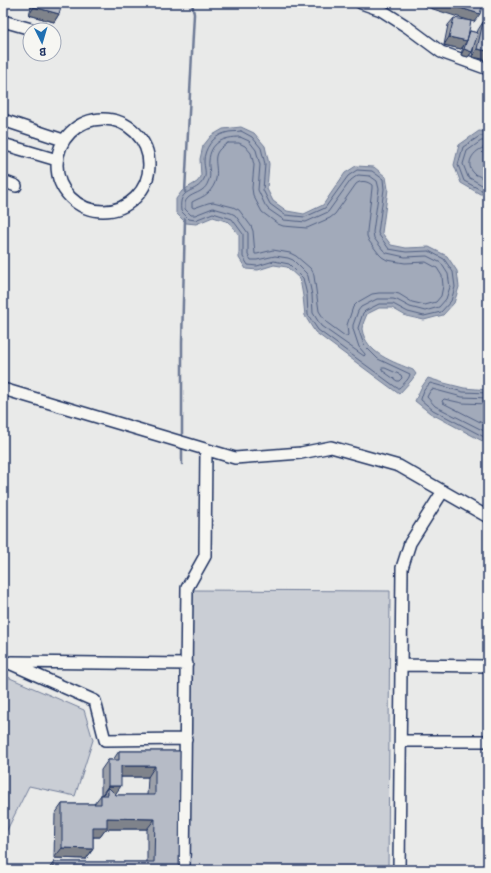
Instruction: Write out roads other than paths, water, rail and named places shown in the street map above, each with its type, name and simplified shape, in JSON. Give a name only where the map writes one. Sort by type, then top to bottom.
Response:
[{"type":"street","points":[[361,3],[381,10],[406,26],[441,52],[488,69]]},
{"type":"street","points":[[3,21],[22,26]]},
{"type":"street","points":[[103,118],[118,121],[131,128],[141,138],[148,151],[150,166],[147,182],[139,195],[126,206],[111,211],[95,211],[80,206],[67,196],[59,182],[56,166],[57,160],[58,150],[65,137],[76,127],[89,120],[103,118]]},
{"type":"street","points":[[3,120],[64,140]]},
{"type":"street","points":[[3,144],[57,160]]},
{"type":"street","points":[[3,181],[16,186]]},
{"type":"street","points":[[3,389],[235,458],[301,453],[331,447],[399,466],[488,517]]},
{"type":"street","points":[[184,870],[187,588],[205,556],[206,450]]},
{"type":"street","points":[[399,870],[402,568],[410,543],[443,491]]},
{"type":"street","points":[[5,662],[187,664]]},
{"type":"street","points":[[5,662],[95,701],[105,740],[186,739]]},
{"type":"street","points":[[401,665],[488,666]]},
{"type":"street","points":[[401,741],[488,741]]},
{"type":"water","points":[[241,127],[254,133],[265,146],[269,164],[267,189],[273,201],[287,211],[304,214],[323,205],[345,173],[356,166],[374,167],[386,177],[388,189],[382,233],[391,245],[406,248],[429,247],[447,256],[457,271],[459,287],[454,303],[443,315],[424,320],[406,316],[392,308],[379,308],[367,314],[362,329],[369,345],[382,356],[413,370],[416,374],[399,394],[315,332],[305,316],[300,279],[287,267],[274,265],[258,270],[246,269],[239,258],[239,235],[229,222],[213,217],[196,224],[186,223],[176,213],[176,199],[182,191],[197,182],[201,177],[200,159],[203,146],[211,136],[223,129]]},
{"type":"water","points":[[479,131],[488,132],[488,194],[480,194],[461,183],[454,165],[459,145]]},
{"type":"water","points":[[428,378],[464,388],[488,390],[488,444],[430,413],[415,401]]},
{"type":"waterway","points":[[185,192],[194,14],[192,3]]},
{"type":"waterway","points":[[182,438],[182,343],[185,219]]},
{"type":"waterway","points":[[182,445],[182,464]]}]
